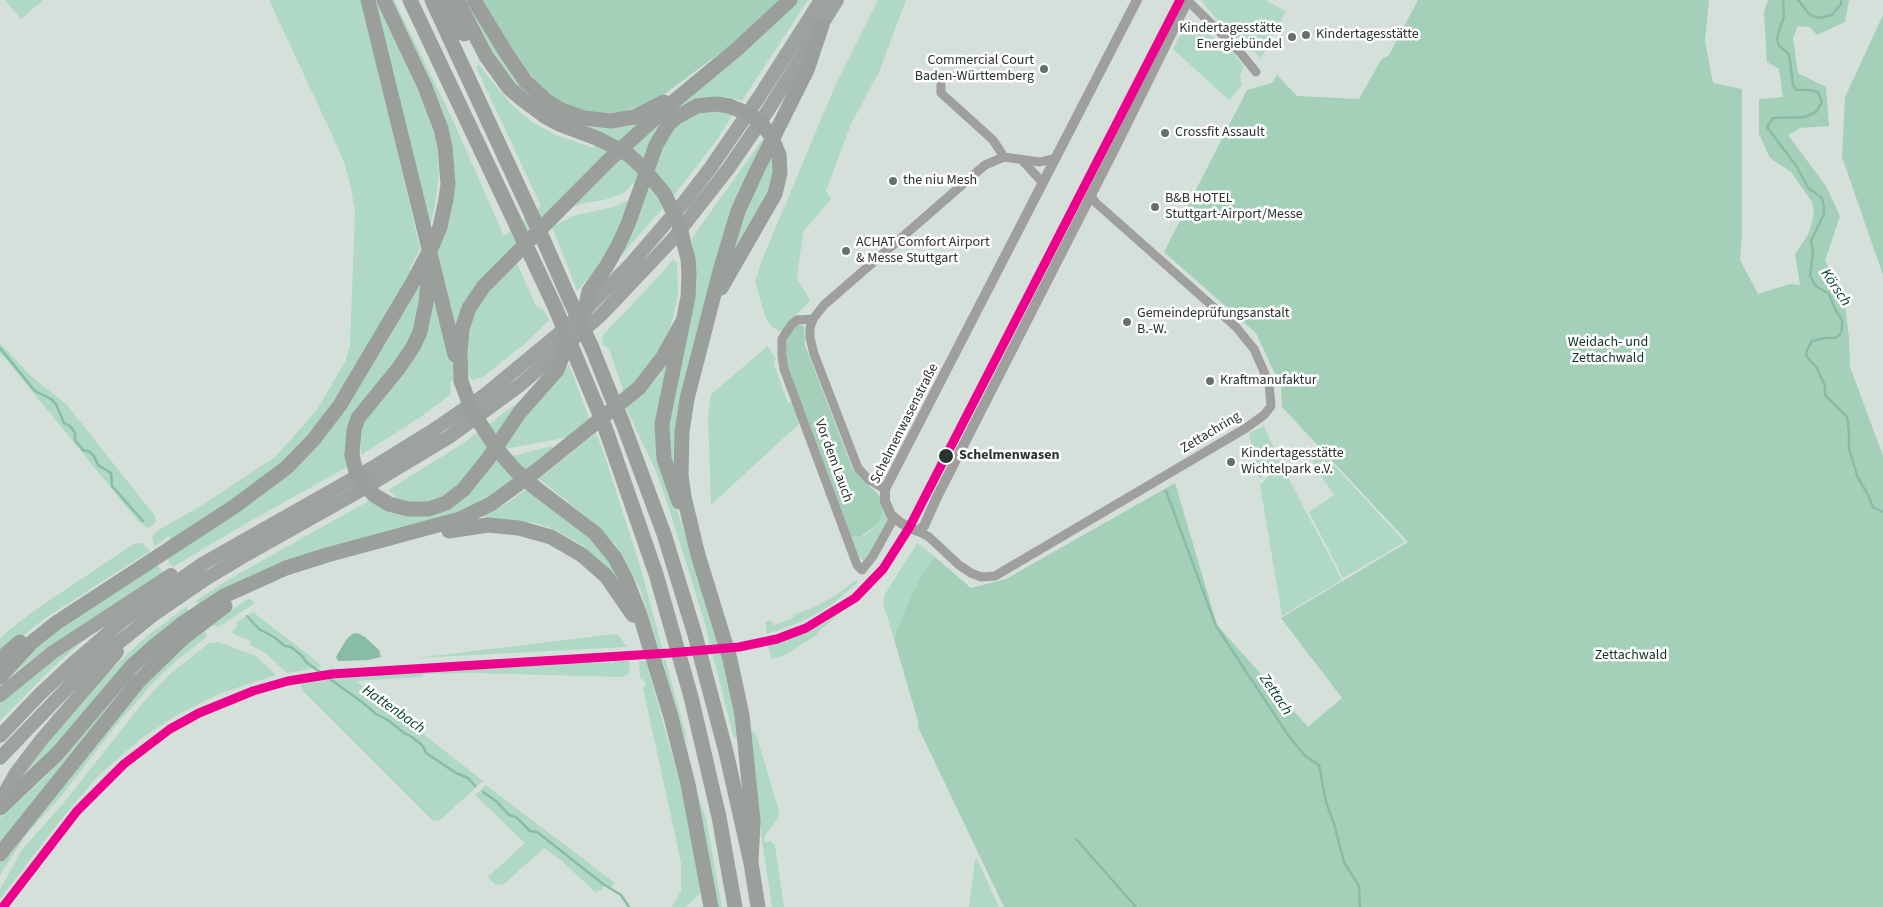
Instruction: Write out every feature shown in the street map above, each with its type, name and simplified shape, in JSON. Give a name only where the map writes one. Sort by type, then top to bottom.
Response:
[{"type":"highway","points":[[368,0],[461,381],[472,411],[496,448],[516,471],[584,524],[606,544],[626,579],[649,644],[684,766],[700,841],[711,907]]},
{"type":"highway","points":[[0,677],[20,654],[56,623],[236,506],[286,468],[314,439],[340,405],[413,282],[440,227],[448,184],[445,146],[441,129],[425,87],[384,0]]},
{"type":"highway","points":[[410,0],[531,256],[607,433],[656,574],[691,697],[719,817],[735,907]]},
{"type":"highway","points":[[432,0],[592,348],[622,421],[664,534],[695,635],[722,735],[751,863],[758,907]]},
{"type":"highway","points":[[443,0],[468,41],[486,56]]},
{"type":"highway","points":[[457,0],[486,56],[509,88],[534,109],[559,124],[614,146],[636,161],[654,179],[664,193],[679,224],[688,259],[688,298],[662,424],[662,438],[666,468],[698,555],[730,659],[742,715],[753,821],[751,863]]},
{"type":"highway","points":[[474,0],[526,82],[547,101],[572,115],[597,120],[623,120],[646,112],[677,92],[696,84]]},
{"type":"highway","points":[[461,381],[460,351],[462,329],[469,308],[484,286],[609,160],[666,108],[738,49],[790,0]]},
{"type":"highway","points":[[0,696],[53,652],[173,578],[204,563],[378,465],[444,423],[526,363],[585,310],[658,234],[712,167],[760,97],[820,0]]},
{"type":"highway","points":[[0,758],[71,684],[136,628],[183,594],[244,556],[434,447],[501,400],[566,346],[632,284],[673,239],[701,204],[767,112],[837,0]]},
{"type":"highway","points":[[698,555],[684,498],[681,475],[682,432],[687,399],[711,304],[738,211],[807,70],[822,25]]},
{"type":"highway","points":[[585,310],[589,292],[606,267],[628,224],[656,145],[668,125],[682,114],[697,106],[716,104],[729,106],[749,114],[761,123],[771,136],[779,155],[780,173],[775,194],[711,304]]},
{"type":"highway","points":[[430,256],[429,287],[420,332],[413,347],[398,369],[358,418],[354,430],[352,455],[356,472],[363,484],[374,495],[389,504],[408,509],[429,509],[446,503],[463,490],[488,459],[520,412],[557,370],[566,346]]},
{"type":"highway","points":[[0,808],[57,754],[122,676],[157,643],[200,617],[248,584],[301,562],[460,519],[478,511],[508,493],[639,388],[663,357],[683,321]]},
{"type":"highway","points":[[412,532],[435,533],[488,525],[519,528],[552,537],[582,555],[606,576],[625,602],[649,644]]},
{"type":"highway","points":[[0,736],[40,694],[83,654],[173,578]]},
{"type":"highway","points":[[0,854],[129,692],[200,617]]},
{"type":"highway","points":[[0,659],[42,626],[56,623]]},
{"type":"highway","points":[[0,801],[16,772],[136,628]]},
{"type":"street","name":"Schelmenwasenstraße","points":[[894,518],[886,504],[885,489],[1137,0]]},
{"type":"street","points":[[894,518],[918,531],[924,526],[1188,0],[1239,51],[1256,72]]},
{"type":"street","points":[[942,85],[941,93],[993,140],[1004,157]]},
{"type":"street","points":[[813,319],[824,305],[993,160],[1004,157],[1040,162],[1056,158]]},
{"type":"street","points":[[1021,159],[1043,182]]},
{"type":"street","name":"Zettachring","points":[[918,531],[929,537],[958,565],[971,573],[981,577],[995,576],[1246,428],[1264,415],[1271,406],[1269,383],[1254,349],[1236,327],[1207,299],[1095,202],[1091,195]]},
{"type":"street","name":"Vor dem Lauch","points":[[885,489],[868,479],[858,468],[814,354],[810,338],[810,328],[813,319],[797,320],[791,325],[782,339],[784,369],[857,565],[862,570],[894,518]]},
{"type":"shaded area","points":[[5,0],[43,0],[21,19]]},
{"type":"shaded area","points":[[269,0],[362,0],[420,249],[409,270],[411,271],[345,384],[316,425],[277,466],[224,505],[171,540],[169,536],[155,546],[152,537],[157,531],[204,504],[275,457],[317,410],[346,360],[350,345],[355,211],[351,188],[345,165],[334,139]]},
{"type":"shaded area","points":[[372,0],[376,0],[378,4],[429,115],[437,146],[439,172],[435,206],[429,230]]},
{"type":"shaded area","points":[[391,0],[394,0],[451,116],[504,236],[541,206],[476,67],[479,65],[511,104],[532,122],[554,134],[593,148],[603,134],[556,117],[522,93],[490,51],[466,0],[470,0],[561,114],[645,118],[506,257],[456,337],[435,257],[443,239],[449,136],[441,107]]},
{"type":"shaded area","points":[[796,0],[808,0],[742,101],[724,97],[722,99],[692,104],[637,179],[624,193],[604,200],[571,207],[590,183]]},
{"type":"shaded area","points":[[878,0],[906,0],[879,72],[851,124],[826,191],[831,199],[803,232],[797,279],[810,300],[781,332],[772,327],[766,319],[755,282],[762,260],[835,86]]},
{"type":"shaded area","points":[[1201,0],[1265,0],[1286,11],[1261,58],[1241,40],[1237,45]]},
{"type":"shaded area","points":[[1192,21],[1234,53],[1244,67],[1240,75],[1242,85],[1229,100],[1173,49],[1181,33]]},
{"type":"shaded area","points":[[707,109],[734,112],[717,140],[674,195],[615,263],[659,150],[680,121]]},
{"type":"shaded area","points":[[775,122],[727,230],[677,482],[665,439],[695,267],[692,238]]},
{"type":"shaded area","points":[[769,154],[774,157],[773,189],[726,270],[734,236]]},
{"type":"shaded area","points":[[633,198],[628,216],[595,271],[577,291],[552,227],[573,216],[617,206]]},
{"type":"shaded area","points":[[515,259],[536,306],[543,309],[549,320],[528,341],[483,377],[471,380],[464,353],[474,307]]},
{"type":"shaded area","points":[[673,259],[677,263],[678,294],[672,322],[664,343],[639,379],[622,395],[622,387],[609,349],[602,344],[603,335]]},
{"type":"shaded area","points":[[419,286],[422,297],[408,346],[366,399],[349,466],[173,567],[167,559],[281,480]]},
{"type":"shaded area","points":[[435,293],[455,374],[452,374],[454,379],[451,381],[450,395],[422,416],[361,455],[360,434],[364,421]]},
{"type":"shaded area","points":[[0,343],[32,377],[67,405],[155,516],[156,522],[152,526],[147,528],[138,521],[0,352]]},
{"type":"shaded area","points":[[768,346],[776,359],[773,362],[788,403],[794,401],[801,422],[711,505],[708,416],[711,394]]},
{"type":"shaded area","points":[[669,360],[663,466],[719,640],[739,736],[734,738],[703,617],[667,502],[655,469],[626,408],[644,393],[659,376]]},
{"type":"shaded area","points":[[569,365],[590,420],[573,434],[563,438],[500,450],[549,385]]},
{"type":"shaded area","points":[[521,400],[472,473],[441,499],[419,504],[400,501],[388,490],[462,444]]},
{"type":"shaded area","points":[[1264,426],[1280,462],[1259,479],[1249,433]]},
{"type":"shaded area","points":[[596,433],[640,566],[690,750],[677,717],[641,591],[624,558],[615,544],[592,521],[539,479]]},
{"type":"shaded area","points":[[551,446],[554,449],[528,470],[470,509],[198,605],[196,601],[226,581],[370,500],[422,514],[498,460]]},
{"type":"shaded area","points":[[1321,451],[1405,542],[1343,578],[1309,512],[1334,495],[1313,464],[1313,456]]},
{"type":"shaded area","points":[[1281,464],[1342,580],[1282,616],[1260,485]]},
{"type":"shaded area","points":[[528,488],[601,546],[620,582],[605,565],[582,545],[556,530],[536,523],[485,518],[484,516],[506,504]]},
{"type":"shaded area","points":[[883,507],[889,519],[863,561],[858,555],[850,536],[860,537],[867,534],[877,525],[882,516]]},
{"type":"shaded area","points":[[135,543],[142,543],[150,551],[44,619],[0,654],[0,639],[9,630],[35,610]]},
{"type":"shaded area","points":[[917,543],[935,557],[923,572],[894,639],[883,603],[885,594]]},
{"type":"shaded area","points":[[157,564],[163,573],[42,656],[40,653],[9,677],[25,657],[56,631]]},
{"type":"shaded area","points":[[856,580],[858,582],[835,602],[818,613],[798,623],[767,634],[765,622],[771,620],[774,625],[793,618],[793,615],[817,606]]},
{"type":"shaded area","points":[[249,598],[255,603],[218,627],[211,624]]},
{"type":"shaded area","points":[[850,605],[818,634],[787,654],[772,659],[767,645],[795,636],[822,624]]},
{"type":"shaded area","points":[[186,607],[190,612],[60,743],[17,783],[84,696],[147,636]]},
{"type":"shaded area","points":[[253,612],[322,667],[287,673],[264,652],[250,645],[251,641],[235,635],[232,632],[238,625],[236,623]]},
{"type":"shaded area","points":[[99,627],[52,668],[0,721],[0,701],[21,682]]},
{"type":"shaded area","points":[[204,630],[207,636],[176,661],[151,685],[118,723],[62,795],[26,835],[0,875],[0,860],[98,736],[169,658]]},
{"type":"shaded area","points":[[357,633],[365,637],[379,650],[381,657],[368,660],[338,661],[336,657],[346,640],[352,634]]},
{"type":"shaded area","points":[[615,634],[620,637],[627,647],[416,658]]},
{"type":"shaded area","points":[[168,641],[0,848],[0,818],[46,776],[116,691]]},
{"type":"shaded area","points":[[219,642],[256,656],[276,675],[221,693],[179,714],[143,737],[99,775],[63,817],[0,899],[0,890],[21,851],[66,800],[145,700],[171,673],[209,643]]},
{"type":"shaded area","points":[[614,660],[629,661],[628,674],[622,677],[470,673],[424,674],[422,677],[356,681],[483,781],[439,821],[432,820],[304,692],[300,684],[379,673],[580,662],[614,663]]},
{"type":"shaded area","points":[[639,661],[646,661],[689,816],[701,893],[685,907],[672,907],[681,891],[681,863],[643,687],[646,687],[644,681],[640,678]]},
{"type":"shaded area","points":[[748,725],[757,737],[779,811],[778,818],[764,837],[765,842],[771,841],[775,846],[784,907],[772,907]]},
{"type":"shaded area","points":[[486,785],[615,883],[611,887],[607,885],[596,893],[562,861],[544,848],[504,884],[496,885],[488,877],[525,843],[475,795]]},
{"type":"shaded area","points":[[695,788],[706,818],[722,907],[716,907]]},
{"type":"shaded area","points":[[977,859],[999,907],[969,907],[975,860]]},
{"type":"green space","points":[[483,0],[780,0],[728,47],[659,98],[623,112],[592,114],[564,105],[535,81]]},
{"type":"green space","name":"Zettachwald","points":[[1418,0],[1709,0],[1705,41],[1713,83],[1742,89],[1742,233],[1740,260],[1758,294],[1790,284],[1800,285],[1795,254],[1809,233],[1814,214],[1812,202],[1791,172],[1770,158],[1759,134],[1759,99],[1783,97],[1779,69],[1767,62],[1764,12],[1768,0],[1849,0],[1845,22],[1817,35],[1810,27],[1798,26],[1793,38],[1798,73],[1826,87],[1829,126],[1800,128],[1788,135],[1826,186],[1840,216],[1825,261],[1844,298],[1849,338],[1850,367],[1883,456],[1883,907],[1004,907],[918,727],[918,721],[894,639],[923,572],[935,557],[971,588],[1006,579],[1175,483],[1217,625],[1308,727],[1342,698],[1281,618],[1408,542],[1282,407],[1281,387],[1256,333],[1164,252],[1247,90],[1272,83],[1277,75],[1297,96],[1359,99],[1381,60],[1389,55]]},
{"type":"green space","points":[[1883,15],[1883,275],[1842,157],[1845,97]]},
{"type":"green space","points":[[797,324],[804,326],[805,345],[853,470],[879,495],[883,507],[882,516],[877,525],[860,537],[850,536],[788,368],[786,346],[788,337]]},
{"type":"waterway","name":"Körsch","points":[[1783,0],[1784,16],[1777,38],[1779,46],[1788,53],[1793,85],[1796,90],[1818,92],[1822,102],[1816,112],[1805,117],[1773,118],[1767,127],[1797,167],[1808,188],[1822,198],[1824,214],[1811,241],[1813,251],[1810,276],[1816,286],[1829,294],[1842,320],[1840,335],[1835,338],[1812,341],[1806,356],[1817,368],[1825,386],[1825,395],[1847,417],[1849,449],[1858,478],[1873,507],[1883,512]]},
{"type":"waterway","name":"Körsch","points":[[1798,0],[1810,15],[1819,18],[1832,15],[1841,4],[1841,0]]},
{"type":"waterway","points":[[0,348],[35,391],[51,399],[56,404],[64,423],[70,426],[75,433],[75,440],[83,450],[90,452],[94,456],[98,465],[111,473],[112,486],[143,521]]},
{"type":"waterway","name":"Zettach","points":[[1166,491],[1216,626],[1288,735],[1305,756],[1319,765],[1326,802],[1344,862],[1359,886],[1360,907]]},
{"type":"waterway","name":"Hattenbach","points":[[247,616],[259,629],[274,637],[285,646],[291,647],[306,662],[376,714],[412,737],[423,746],[426,753],[456,773],[468,778],[475,786]]},
{"type":"waterway","name":"Hattenbach","points":[[483,792],[496,801],[509,815],[516,817],[530,831],[537,832],[603,884],[621,895],[629,907]]},
{"type":"waterway","points":[[1076,839],[1136,907]]},
{"type":"transit line","points":[[3,907],[77,811],[124,764],[170,729],[199,713],[253,691],[288,681],[332,674],[739,647],[777,639],[806,628],[855,598],[883,569],[909,528],[1180,0]]},
{"type":"place","name":"Kindertagesstätte","points":[[1306,35]]},
{"type":"place","name":"Kindertagesstätte Energiebündel","points":[[1292,37]]},
{"type":"place","name":"Commercial Court Baden-Württemberg","points":[[1044,69]]},
{"type":"place","name":"Crossfit Assault","points":[[1165,133]]},
{"type":"place","name":"the niu Mesh","points":[[893,181]]},
{"type":"place","name":"B&B HOTEL Stuttgart-Airport/Messe","points":[[1155,207]]},
{"type":"place","name":"ACHAT Comfort Airport & Messe Stuttgart","points":[[846,251]]},
{"type":"place","name":"Gemeindeprüfungsanstalt B.-W.","points":[[1127,322]]},
{"type":"place","name":"Kraftmanufaktur","points":[[1210,381]]},
{"type":"place","name":"Schelmenwasen","points":[[946,456]]},
{"type":"place","name":"Kindertagesstätte Wichtelpark e.V.","points":[[1231,462]]},
{"type":"park label","name":"Weidach- und Zettachwald","points":[[1608,352]]}]
